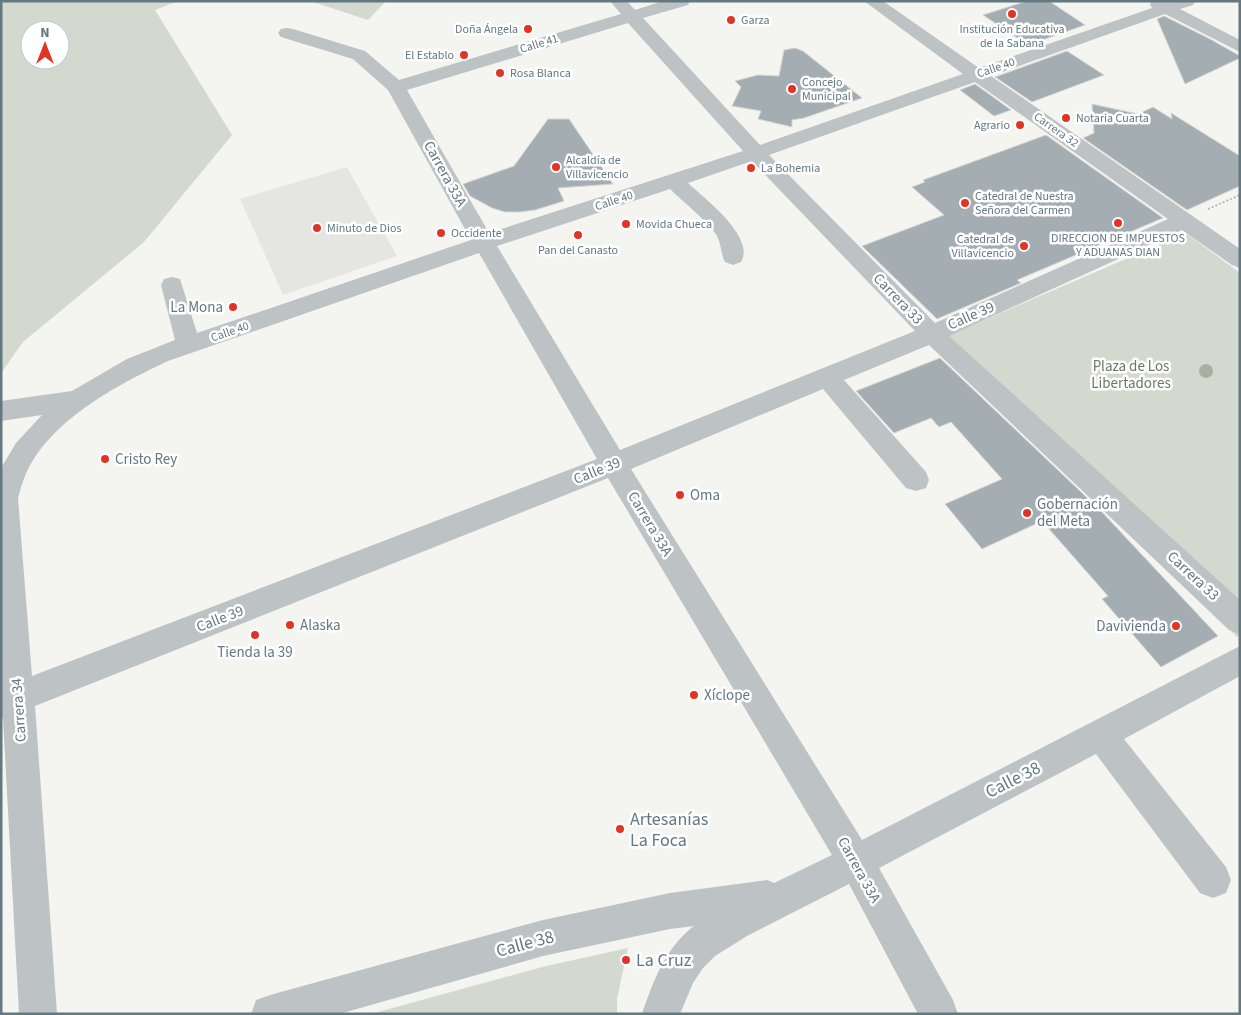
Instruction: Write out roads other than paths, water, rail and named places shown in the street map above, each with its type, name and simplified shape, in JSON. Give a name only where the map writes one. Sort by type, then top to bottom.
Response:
[{"type":"street","name":"Calle 41","points":[[396,87],[625,8],[682,1]]},
{"type":"street","name":"Carrera 32","points":[[872,1],[1240,260]]},
{"type":"street","name":"Calle 40","points":[[52,422],[78,400],[113,376],[136,365],[484,243],[756,153],[1160,5],[1187,1]]},
{"type":"street","points":[[1160,5],[1240,47]]},
{"type":"street","name":"Carrera 33","points":[[625,8],[756,153],[932,334],[1240,620]]},
{"type":"street","name":"Carrera 33A","points":[[287,33],[359,56],[396,87],[484,243],[614,464],[856,862],[939,1014]]},
{"type":"street","points":[[674,181],[723,228],[731,242],[733,257]]},
{"type":"street","name":"Calle 39","points":[[10,701],[614,464],[827,377],[932,334],[1185,220]]},
{"type":"street","points":[[172,285],[189,346]]},
{"type":"street","points":[[827,377],[916,480]]},
{"type":"street","points":[[1,411],[78,400]]},
{"type":"street","name":"Carrera 34","points":[[38,1014],[10,701],[4,501],[9,480],[19,460],[52,422]]},
{"type":"street","name":"Calle 38","points":[[664,1005],[680,971],[695,949],[717,932],[784,895],[856,862],[1101,735],[1240,660]]},
{"type":"street","points":[[1101,735],[1213,880]]},
{"type":"street","name":"Calle 38","points":[[270,1014],[543,938],[670,910],[784,895]]},
{"type":"place","name":"Institución Educativa de la Sabana","points":[[1012,14]]},
{"type":"place","name":"Garza","points":[[731,20]]},
{"type":"place","name":"Doña Ángela","points":[[528,29]]},
{"type":"place","name":"El Establo","points":[[464,55]]},
{"type":"place","name":"Rosa Blanca","points":[[500,73]]},
{"type":"place","name":"Concejo Municipal","points":[[792,89]]},
{"type":"place","name":"Notaria Cuarta","points":[[1066,118]]},
{"type":"place","name":"Agrario","points":[[1020,125]]},
{"type":"place","name":"Alcaldía de Villavicencio","points":[[556,167]]},
{"type":"place","name":"La Bohemia","points":[[751,168]]},
{"type":"place","name":"Catedral de Nuestra Señora del Carmen","points":[[965,203]]},
{"type":"place","name":"DIRECCION DE IMPUESTOS Y ADUANAS DIAN","points":[[1118,223]]},
{"type":"place","name":"Movida Chueca","points":[[626,224]]},
{"type":"place","name":"Minuto de Dios","points":[[317,228]]},
{"type":"place","name":"Occidente","points":[[441,233]]},
{"type":"place","name":"Pan del Canasto","points":[[578,235]]},
{"type":"place","name":"Catedral de Villavicencio","points":[[1024,246]]},
{"type":"place","name":"La Mona","points":[[233,307]]},
{"type":"place","name":"Cristo Rey","points":[[105,459]]},
{"type":"place","name":"Oma","points":[[680,495]]},
{"type":"place","name":"Gobernación del Meta","points":[[1027,513]]},
{"type":"place","name":"Alaska","points":[[290,625]]},
{"type":"place","name":"Davivienda","points":[[1176,626]]},
{"type":"place","name":"Tienda la 39","points":[[255,635]]},
{"type":"place","name":"Xíclope","points":[[694,695]]},
{"type":"place","name":"Artesanías La Foca","points":[[620,829]]},
{"type":"place","name":"La Cruz","points":[[626,960]]},
{"type":"park label","name":"Plaza de Los Libertadores","points":[[1131,374]]}]
